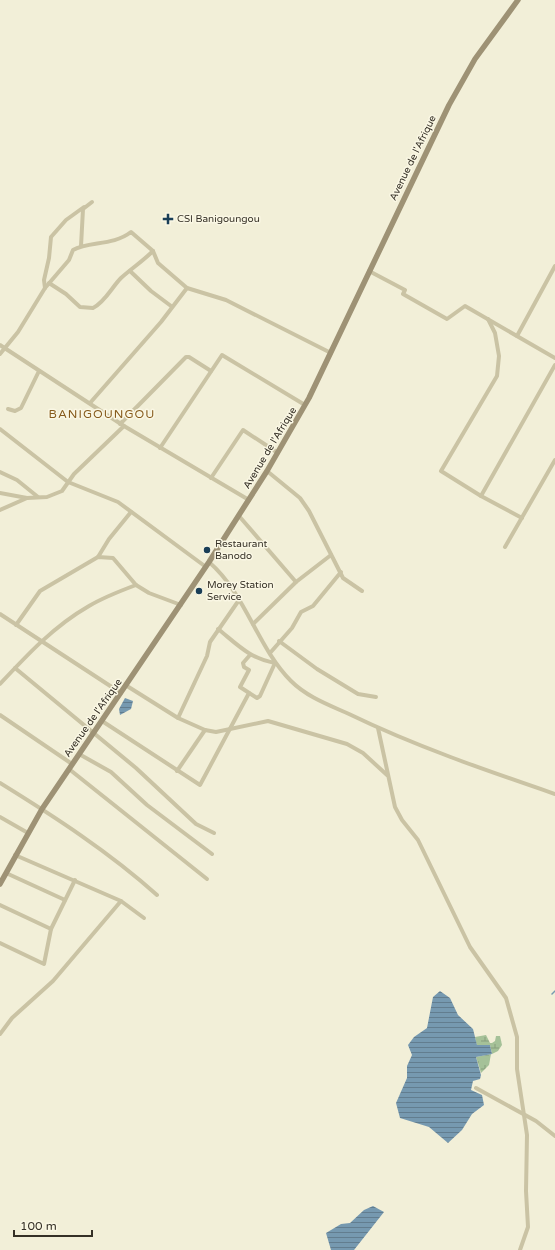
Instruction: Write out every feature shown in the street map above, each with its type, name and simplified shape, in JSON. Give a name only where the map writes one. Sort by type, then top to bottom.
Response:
[{"type":"main road","name":"Avenue de l'Afrique","points":[[0,884],[42,809],[70,766],[122,694],[181,605],[278,453],[305,406],[449,105],[475,60],[518,0]]},
{"type":"street","points":[[45,288],[44,280],[49,258],[51,237],[66,220],[92,202]]},
{"type":"street","points":[[81,246],[84,207]]},
{"type":"street","points":[[0,354],[26,321],[45,288],[68,260],[73,250],[81,246],[84,247],[107,243],[127,236],[131,232],[153,251],[158,264],[187,288],[226,300],[331,353]]},
{"type":"street","points":[[49,283],[66,294],[80,307],[93,308],[130,271],[142,263],[153,251]]},
{"type":"street","points":[[518,336],[555,266]]},
{"type":"street","points":[[130,271],[151,291],[171,306]]},
{"type":"street","points":[[369,271],[405,290],[403,294],[447,319],[465,306],[555,358]]},
{"type":"street","points":[[90,403],[161,322],[171,306],[187,288]]},
{"type":"street","points":[[488,319],[495,333],[499,356],[498,376],[441,471],[481,496],[522,518]]},
{"type":"street","points":[[0,345],[122,425],[249,500]]},
{"type":"street","points":[[160,448],[222,355],[305,406]]},
{"type":"street","points":[[0,493],[27,498],[54,495],[62,491],[74,474],[187,357],[211,371]]},
{"type":"street","points":[[481,496],[555,365]]},
{"type":"street","points":[[8,409],[15,411],[23,406],[39,371]]},
{"type":"street","points":[[0,429],[68,482],[118,502],[223,574],[275,663],[292,682],[305,693],[378,728],[474,767],[555,794]]},
{"type":"street","points":[[211,478],[243,430],[278,453]]},
{"type":"street","points":[[505,547],[555,460]]},
{"type":"street","points":[[267,471],[300,498],[309,511],[343,578],[362,591]]},
{"type":"street","points":[[0,472],[17,480],[38,497]]},
{"type":"street","points":[[0,510],[27,498]]},
{"type":"street","points":[[16,625],[40,591],[98,557],[109,539],[131,512]]},
{"type":"street","points":[[239,516],[296,582]]},
{"type":"street","points":[[253,624],[296,582],[331,555]]},
{"type":"street","points":[[98,557],[113,558],[136,585],[149,593],[181,605]]},
{"type":"street","points":[[270,653],[292,628],[301,612],[314,606],[341,572]]},
{"type":"street","points":[[0,684],[41,641],[88,606],[136,585]]},
{"type":"street","points":[[178,718],[207,656],[210,642],[239,600]]},
{"type":"street","points":[[0,614],[122,694]]},
{"type":"street","points":[[218,629],[250,655],[275,663]]},
{"type":"street","points":[[280,641],[317,669],[358,694],[376,697]]},
{"type":"street","points":[[250,655],[243,664],[248,671],[240,686],[257,698],[260,696],[275,663]]},
{"type":"street","points":[[15,668],[136,768],[196,824],[214,833]]},
{"type":"street","points":[[126,686],[178,718],[205,730],[216,732],[268,721],[347,744],[363,753],[388,776]]},
{"type":"street","points":[[102,721],[200,785],[249,693]]},
{"type":"street","points":[[0,715],[70,766],[207,879]]},
{"type":"street","points":[[378,728],[395,807],[402,820],[418,840],[463,935],[506,998],[517,1037],[518,1069],[527,1135],[526,1191],[528,1227],[520,1250]]},
{"type":"street","points":[[177,771],[205,730]]},
{"type":"street","points":[[79,754],[111,772],[147,805],[212,854]]},
{"type":"street","points":[[0,783],[42,809],[107,853],[157,895]]},
{"type":"street","points":[[0,817],[28,833]]},
{"type":"street","points":[[15,855],[122,901],[144,918]]},
{"type":"street","points":[[6,873],[65,900]]},
{"type":"street","points":[[0,943],[44,964],[51,929],[75,880]]},
{"type":"street","points":[[0,1034],[12,1018],[53,981],[122,901]]},
{"type":"street","points":[[0,905],[51,929]]},
{"type":"street","points":[[476,1088],[536,1121],[555,1136]]},
{"type":"green space","points":[[486,1035],[490,1043],[495,1041],[496,1036],[500,1036],[502,1045],[498,1051],[492,1054],[490,1045],[477,1046],[475,1037]]},
{"type":"green space","points":[[491,1054],[489,1065],[481,1073],[476,1057]]},
{"type":"water","points":[[125,698],[133,701],[131,709],[120,715],[119,709]]},
{"type":"water","points":[[440,991],[450,998],[458,1015],[473,1029],[477,1045],[490,1045],[492,1054],[476,1057],[481,1075],[480,1079],[473,1081],[471,1090],[482,1095],[484,1105],[472,1114],[462,1130],[448,1143],[429,1127],[400,1118],[396,1103],[407,1078],[407,1066],[412,1055],[408,1045],[414,1037],[427,1028],[433,997]]},
{"type":"water","points":[[373,1206],[384,1212],[354,1250],[331,1250],[326,1233],[341,1224],[350,1223],[364,1210]]},
{"type":"waterway","points":[[552,994],[555,991]]},
{"type":"place","name":"CSI Banigoungou","points":[[168,219]]},
{"type":"place","name":"Restaurant Banodo","points":[[207,550]]},
{"type":"place","name":"Morey Station Service","points":[[199,591]]},
{"type":"district","name":"BANIGOUNGOU","points":[[102,414]]}]
